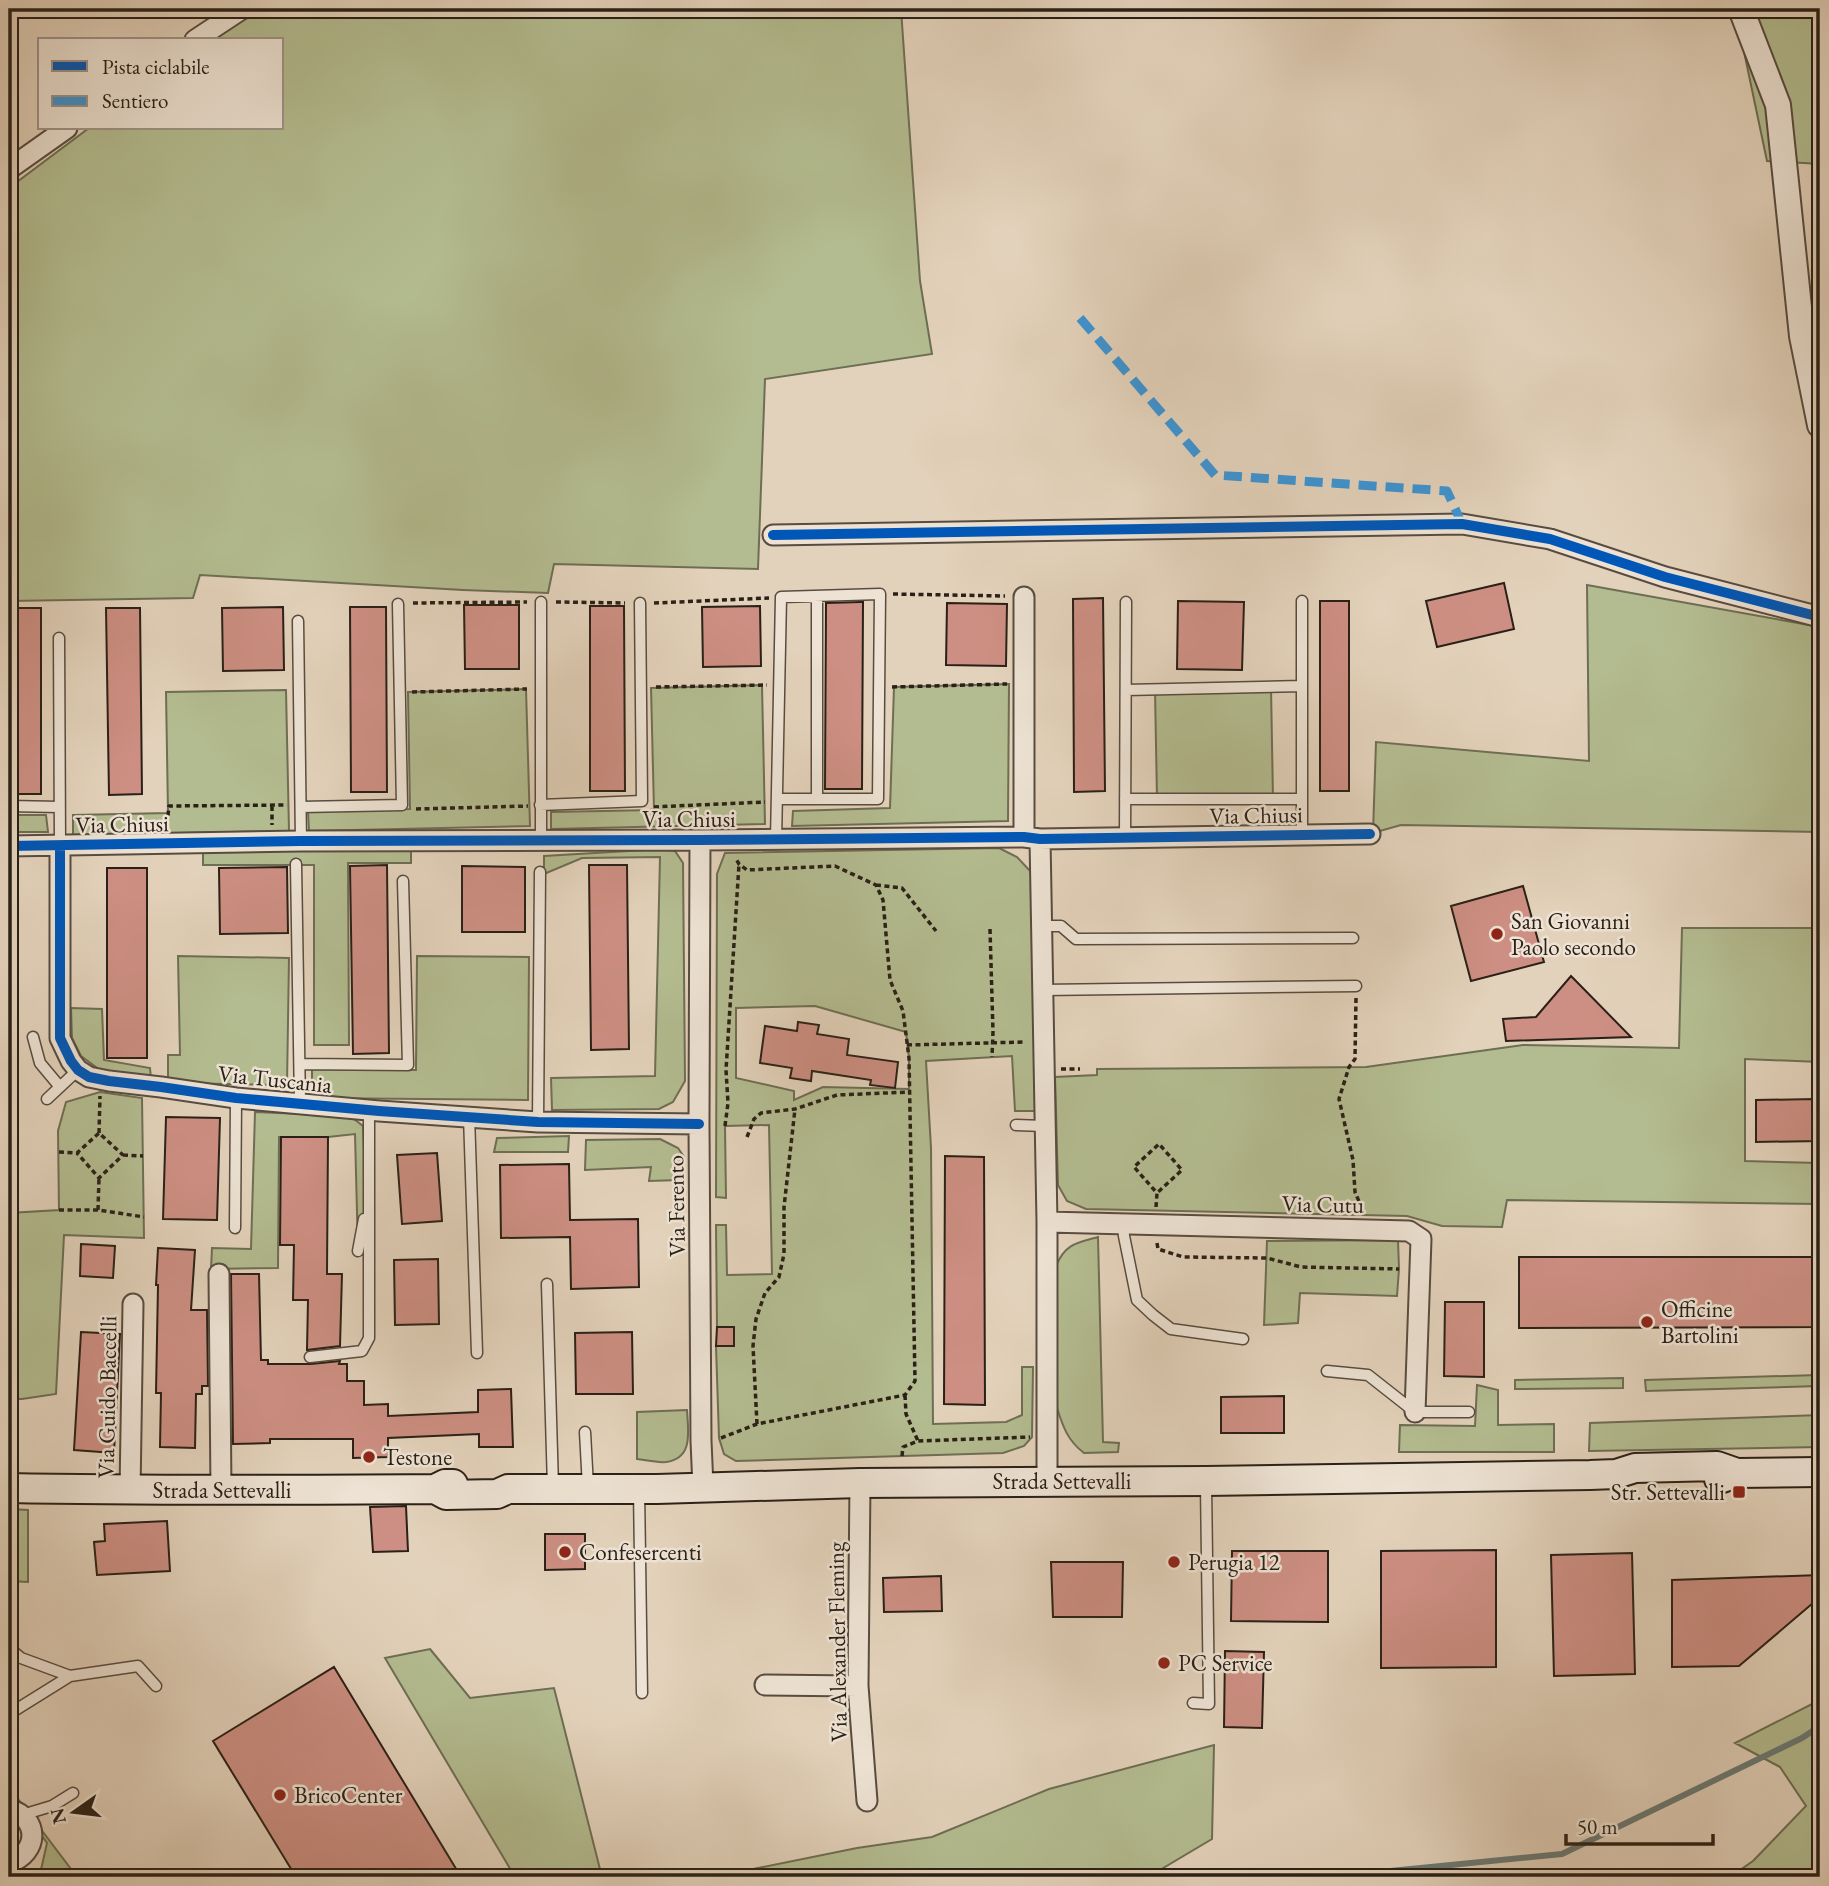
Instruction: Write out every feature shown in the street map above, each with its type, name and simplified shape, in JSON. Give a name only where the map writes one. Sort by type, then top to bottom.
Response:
[{"type":"main road","name":"Strada Settevalli","points":[[9,1488],[130,1491],[435,1489],[445,1484],[497,1483],[508,1489],[639,1489],[860,1483],[1616,1474],[1636,1468],[1717,1466],[1737,1473],[1820,1472]]},
{"type":"street","points":[[198,38],[242,9]]},
{"type":"street","points":[[1741,9],[1779,105],[1802,336],[1820,425]]},
{"type":"street","points":[[9,169],[64,130]]},
{"type":"street","points":[[773,535],[1462,524],[1550,539],[1665,577],[1820,617]]},
{"type":"street","points":[[1024,597],[1032,838],[1041,926],[1047,1222],[1047,1481]]},
{"type":"street","name":"Via Chiusi","points":[[9,846],[301,841],[1125,838],[1370,834]]},
{"type":"street","name":"Via Ferento","points":[[700,840],[699,1124],[701,1441],[704,1487]]},
{"type":"street","points":[[60,846],[60,1038],[78,1070]]},
{"type":"street","name":"Via Tuscania","points":[[78,1070],[89,1077],[109,1081],[236,1098],[369,1110],[538,1122],[699,1124]]},
{"type":"street","name":"Via Cutu","points":[[1047,1222],[1409,1230],[1421,1239],[1415,1412]]},
{"type":"street","points":[[219,1274],[221,1491]]},
{"type":"street","name":"Via Guido Baccelli","points":[[130,1491],[133,1304]]},
{"type":"street","name":"Via Alexander Fleming","points":[[860,1483],[858,1686],[867,1801]]},
{"type":"street","points":[[765,1685],[858,1686]]},
{"type":"street","points":[[21,1819],[29,1848],[17,1859],[27,1877]]},
{"type":"street","points":[[9,1870],[17,1877]]},
{"type":"lane","points":[[776,840],[781,597],[880,594],[878,799],[777,799]]},
{"type":"lane","points":[[817,596],[817,799]]},
{"type":"lane","points":[[1302,601],[1302,835]]},
{"type":"lane","points":[[541,602],[541,840]]},
{"type":"lane","points":[[1125,838],[1126,602]]},
{"type":"lane","points":[[540,804],[642,801],[640,603]]},
{"type":"lane","points":[[301,807],[402,805],[398,604]]},
{"type":"lane","points":[[298,621],[301,841]]},
{"type":"lane","points":[[59,638],[60,846]]},
{"type":"lane","points":[[1126,690],[1302,686]]},
{"type":"lane","points":[[1125,799],[1302,799]]},
{"type":"lane","points":[[9,806],[59,807]]},
{"type":"lane","points":[[296,864],[300,1104]]},
{"type":"lane","points":[[538,1122],[540,872]]},
{"type":"lane","points":[[300,1064],[408,1065],[404,881]]},
{"type":"lane","points":[[1041,926],[1061,926],[1076,939],[1353,937]]},
{"type":"lane","points":[[1042,990],[1356,986]]},
{"type":"lane","points":[[33,1037],[40,1063],[60,1087]]},
{"type":"lane","points":[[47,1099],[78,1070]]},
{"type":"lane","points":[[235,1228],[236,1098]]},
{"type":"lane","points":[[310,1357],[362,1352],[369,1338],[369,1110]]},
{"type":"lane","points":[[469,1116],[477,1353]]},
{"type":"lane","points":[[1016,1125],[1044,1126]]},
{"type":"lane","points":[[358,1251],[369,1191]]},
{"type":"lane","points":[[1123,1223],[1137,1300],[1171,1329],[1243,1339]]},
{"type":"lane","points":[[547,1284],[553,1488]]},
{"type":"lane","points":[[1327,1371],[1368,1375],[1415,1412],[1469,1412]]},
{"type":"lane","points":[[585,1432],[588,1489]]},
{"type":"lane","points":[[1193,1703],[1209,1704],[1206,1480]]},
{"type":"lane","points":[[639,1489],[642,1693]]},
{"type":"lane","points":[[9,1648],[22,1658],[70,1676]]},
{"type":"lane","points":[[9,1714],[70,1676],[138,1666],[156,1686]]},
{"type":"lane","points":[[21,1819],[52,1806],[73,1793]]},
{"type":"lane","points":[[21,1819],[39,1819],[52,1806]]},
{"type":"path","points":[[880,594],[1024,597]]},
{"type":"path","points":[[398,604],[640,603],[781,597]]},
{"type":"path","points":[[879,687],[1009,684]]},
{"type":"path","points":[[651,688],[779,685]]},
{"type":"path","points":[[408,692],[540,689]]},
{"type":"path","points":[[653,827],[652,807],[765,802],[777,799]]},
{"type":"path","points":[[411,809],[540,804]]},
{"type":"path","points":[[169,806],[301,807]]},
{"type":"path","points":[[724,1126],[728,1102],[726,1070],[738,864],[733,853]]},
{"type":"path","points":[[738,864],[747,870],[835,866],[876,885],[902,888],[936,931]]},
{"type":"path","points":[[876,885],[883,900],[890,980],[903,1011],[907,1045],[915,1381],[905,1395],[905,1414],[918,1441]]},
{"type":"path","points":[[990,929],[992,1057]]},
{"type":"path","points":[[1356,986],[1356,1059],[1349,1067],[1339,1099],[1353,1160],[1355,1192],[1365,1215]]},
{"type":"path","points":[[907,1045],[1034,1042]]},
{"type":"path","points":[[1053,1069],[1080,1069]]},
{"type":"path","points":[[59,1152],[77,1153],[99,1133],[100,1092]]},
{"type":"path","points":[[747,1138],[754,1119],[761,1113],[795,1109],[837,1095],[910,1092]]},
{"type":"path","points":[[757,1424],[752,1346],[756,1320],[765,1293],[779,1277],[784,1254],[784,1207],[795,1109]]},
{"type":"path","points":[[99,1133],[123,1155],[143,1156]]},
{"type":"path","points":[[77,1153],[99,1178],[99,1210]]},
{"type":"path","points":[[99,1178],[123,1155]]},
{"type":"path","points":[[59,1210],[99,1210],[144,1217]]},
{"type":"path","points":[[701,1441],[719,1438],[757,1424],[905,1395]]},
{"type":"path","points":[[902,1456],[903,1447],[918,1441],[1032,1437]]},
{"type":"green space","points":[[247,9],[901,9],[920,281],[932,354],[765,379],[758,569],[554,564],[548,593],[200,575],[193,598],[9,601],[9,188],[86,130],[284,130],[284,38],[208,38]]},
{"type":"green space","points":[[1735,9],[1820,9],[1820,164],[1767,161]]},
{"type":"green space","points":[[1587,585],[1820,627],[1820,832],[1401,825],[1373,833],[1376,742],[1589,761]]},
{"type":"green space","points":[[1009,684],[1008,821],[792,826],[793,811],[890,808],[894,687]]},
{"type":"green space","points":[[762,685],[765,824],[551,829],[551,812],[654,810],[651,688]]},
{"type":"green space","points":[[1271,687],[1273,799],[1157,799],[1155,689]]},
{"type":"green space","points":[[526,689],[530,826],[309,831],[308,811],[410,809],[408,692]]},
{"type":"green space","points":[[286,690],[289,831],[73,835],[73,815],[168,813],[166,692]]},
{"type":"green space","points":[[9,815],[46,815],[48,832],[9,832]]},
{"type":"green space","points":[[999,848],[1017,857],[1032,873],[1035,1111],[1015,1111],[1012,1056],[926,1061],[931,1148],[933,1424],[1006,1422],[1022,1415],[1022,1367],[1033,1367],[1032,1437],[1024,1446],[1003,1453],[736,1461],[724,1454],[719,1438],[716,1346],[734,1346],[734,1328],[717,1327],[716,1225],[726,1225],[727,1275],[772,1274],[769,1125],[725,1126],[726,1198],[716,1197],[717,874],[725,853]],"holes":[[[815,1006],[906,1032],[909,1089],[823,1087],[794,1100],[794,1091],[736,1078],[736,1008]]]},
{"type":"green space","points":[[663,849],[675,851],[683,863],[685,1081],[673,1102],[659,1109],[552,1110],[551,1078],[655,1076],[660,857],[582,858],[544,874],[544,856]]},
{"type":"green space","points":[[203,850],[411,850],[411,863],[348,863],[349,1045],[314,1045],[314,865],[203,865]]},
{"type":"green space","points":[[1682,928],[1820,928],[1820,1062],[1745,1059],[1745,1161],[1820,1163],[1820,1204],[1507,1200],[1502,1227],[1442,1226],[1407,1216],[1086,1209],[1067,1201],[1058,1185],[1055,1077],[1097,1075],[1097,1069],[1366,1067],[1523,1045],[1679,1048]]},
{"type":"green space","points":[[178,956],[289,958],[287,1085],[168,1083],[168,1055],[180,1055]]},
{"type":"green space","points":[[417,956],[529,957],[528,1100],[312,1098],[312,1069],[416,1070]]},
{"type":"green space","points":[[71,1008],[102,1009],[104,1060],[150,1068],[151,1079],[104,1073],[81,1056],[72,1038]]},
{"type":"green space","points":[[100,1092],[142,1098],[144,1238],[64,1235],[56,1394],[9,1399],[9,1213],[59,1210],[58,1131],[66,1102]]},
{"type":"green space","points":[[255,1112],[350,1116],[363,1126],[368,1250],[358,1251],[355,1134],[279,1137],[278,1268],[211,1269],[212,1248],[251,1249]]},
{"type":"green space","points":[[569,1136],[568,1152],[494,1152],[497,1138]]},
{"type":"green space","points":[[660,1139],[678,1148],[684,1157],[679,1180],[649,1181],[651,1167],[585,1170],[586,1140]]},
{"type":"green space","points":[[1098,1237],[1103,1442],[1119,1443],[1118,1452],[1084,1453],[1067,1433],[1057,1408],[1056,1266],[1067,1249]]},
{"type":"green space","points":[[1398,1240],[1397,1296],[1300,1293],[1298,1323],[1264,1325],[1267,1241]]},
{"type":"green space","points":[[1818,1375],[1819,1386],[1646,1391],[1645,1380]]},
{"type":"green space","points":[[1623,1378],[1623,1388],[1515,1389],[1515,1380]]},
{"type":"green space","points":[[1477,1385],[1498,1390],[1498,1425],[1554,1424],[1554,1452],[1399,1452],[1400,1425],[1475,1426]]},
{"type":"green space","points":[[687,1410],[688,1435],[681,1455],[666,1462],[637,1459],[637,1412]]},
{"type":"green space","points":[[1820,1415],[1820,1447],[1589,1451],[1590,1423]]},
{"type":"green space","points":[[9,1509],[28,1510],[28,1582],[9,1581]]},
{"type":"green space","points":[[430,1649],[470,1698],[554,1688],[602,1877],[515,1877],[385,1658]]},
{"type":"green space","points":[[1820,1700],[1820,1877],[1730,1877],[1753,1861],[1806,1806],[1780,1767],[1735,1743]]},
{"type":"green space","points":[[1214,1745],[1212,1839],[1148,1877],[714,1877],[857,1848],[932,1837],[1049,1789]]},
{"type":"green space","points":[[9,1787],[77,1877],[42,1877],[40,1874],[47,1843],[14,1798],[9,1797]]},
{"type":"building","points":[[1504,583],[1514,629],[1437,647],[1426,601]]},
{"type":"building","points":[[1103,598],[1105,791],[1074,792],[1073,599]]},
{"type":"building","points":[[1178,601],[1244,602],[1242,670],[1177,669]]},
{"type":"building","points":[[1320,601],[1349,601],[1349,791],[1320,791]]},
{"type":"building","points":[[863,602],[862,789],[825,789],[826,603]]},
{"type":"building","points":[[947,603],[1007,604],[1006,666],[946,665]]},
{"type":"building","points":[[464,605],[519,605],[519,669],[465,669]]},
{"type":"building","points":[[590,606],[624,606],[625,791],[590,791]]},
{"type":"building","points":[[760,606],[761,666],[703,667],[702,607]]},
{"type":"building","points":[[283,607],[284,670],[223,671],[222,608]]},
{"type":"building","points":[[350,607],[386,607],[387,792],[351,792]]},
{"type":"building","points":[[11,608],[41,608],[41,794],[11,794]]},
{"type":"building","points":[[106,608],[140,608],[142,794],[109,795]]},
{"type":"building","points":[[387,865],[389,1053],[353,1054],[350,866]]},
{"type":"building","points":[[589,865],[627,865],[629,1049],[591,1050]]},
{"type":"building","points":[[462,866],[525,867],[525,932],[462,932]]},
{"type":"building","points":[[287,867],[288,933],[220,934],[219,868]]},
{"type":"building","points":[[107,868],[147,868],[147,1058],[107,1058]]},
{"type":"building","name":"San Giovanni Paolo secondo","points":[[1523,886],[1544,962],[1471,981],[1451,906]]},
{"type":"building","points":[[1571,976],[1631,1037],[1506,1041],[1503,1019],[1536,1017]]},
{"type":"building","points":[[798,1022],[819,1025],[817,1034],[849,1039],[847,1055],[898,1062],[895,1088],[870,1085],[871,1080],[812,1071],[811,1081],[790,1078],[792,1068],[760,1063],[765,1026],[797,1031]]},
{"type":"building","points":[[1815,1099],[1818,1141],[1756,1142],[1756,1100]]},
{"type":"building","points":[[166,1117],[220,1118],[217,1220],[163,1219]]},
{"type":"building","points":[[281,1137],[328,1137],[327,1274],[342,1274],[340,1346],[307,1350],[308,1300],[293,1300],[294,1245],[280,1245]]},
{"type":"building","points":[[437,1153],[442,1221],[402,1224],[397,1155]]},
{"type":"building","points":[[945,1156],[984,1157],[985,1405],[944,1404]]},
{"type":"building","points":[[569,1164],[570,1220],[638,1219],[639,1287],[571,1289],[570,1237],[501,1238],[500,1165]]},
{"type":"building","points":[[81,1244],[115,1246],[113,1278],[80,1276]]},
{"type":"building","points":[[158,1248],[195,1250],[191,1310],[207,1310],[208,1386],[202,1386],[202,1394],[196,1394],[195,1448],[160,1447],[161,1393],[156,1393]]},
{"type":"building","points":[[1519,1257],[1820,1257],[1820,1327],[1519,1328]]},
{"type":"building","points":[[438,1259],[439,1324],[395,1325],[394,1260]]},
{"type":"building","points":[[231,1274],[259,1274],[261,1360],[268,1360],[268,1364],[340,1361],[339,1364],[347,1364],[347,1381],[364,1381],[364,1405],[388,1404],[388,1416],[478,1412],[478,1390],[511,1389],[513,1447],[479,1447],[479,1434],[388,1438],[388,1457],[353,1458],[353,1439],[270,1439],[270,1443],[233,1444]]},
{"type":"building","points":[[1445,1302],[1484,1302],[1484,1377],[1444,1376]]},
{"type":"building","points":[[717,1327],[734,1327],[734,1346],[716,1346]]},
{"type":"building","points":[[81,1332],[120,1334],[114,1453],[74,1450]]},
{"type":"building","points":[[632,1332],[633,1394],[576,1394],[575,1333]]},
{"type":"building","points":[[1284,1396],[1284,1433],[1221,1433],[1221,1397]]},
{"type":"building","points":[[406,1506],[408,1551],[373,1552],[370,1507]]},
{"type":"building","points":[[167,1521],[170,1571],[97,1575],[94,1542],[105,1541],[104,1524]]},
{"type":"building","name":"Confesercenti","points":[[545,1534],[585,1534],[585,1569],[545,1570]]},
{"type":"building","points":[[1496,1550],[1496,1667],[1381,1668],[1381,1551]]},
{"type":"building","points":[[1232,1551],[1328,1551],[1328,1622],[1231,1621]]},
{"type":"building","points":[[1632,1553],[1635,1674],[1554,1676],[1551,1555]]},
{"type":"building","points":[[1051,1562],[1123,1562],[1122,1617],[1053,1617]]},
{"type":"building","points":[[1820,1575],[1820,1597],[1739,1666],[1672,1667],[1672,1580]]},
{"type":"building","points":[[941,1576],[942,1611],[884,1612],[883,1578]]},
{"type":"building","points":[[1225,1651],[1264,1652],[1262,1728],[1224,1727]]},
{"type":"building","points":[[334,1667],[461,1877],[296,1877],[213,1741]]},
{"type":"waterway","points":[[1330,1877],[1562,1854],[1802,1738],[1820,1726]]},
{"type":"marked path","points":[[1080,318],[1215,475],[1447,491],[1462,524]]},
{"type":"cycle path","points":[[773,535],[1462,524],[1550,539],[1665,577],[1820,617]]},
{"type":"cycle path","points":[[9,846],[301,841],[1040,839],[1370,834]]},
{"type":"cycle path","points":[[60,846],[60,1038],[71,1061],[89,1077],[236,1098],[379,1111],[538,1122],[699,1124]]},
{"type":"place","name":"San Giovanni Paolo secondo","points":[[1497,934]]},
{"type":"place","name":"Officine Bartolini","points":[[1647,1322]]},
{"type":"place","name":"Testone","points":[[369,1457]]},
{"type":"place","name":"Str. Settevalli","points":[[1739,1492]]},
{"type":"place","name":"Confesercenti","points":[[565,1552]]},
{"type":"place","name":"Perugia 12","points":[[1174,1562]]},
{"type":"place","name":"PC Service","points":[[1164,1663]]},
{"type":"place","name":"BricoCenter","points":[[280,1795]]}]
